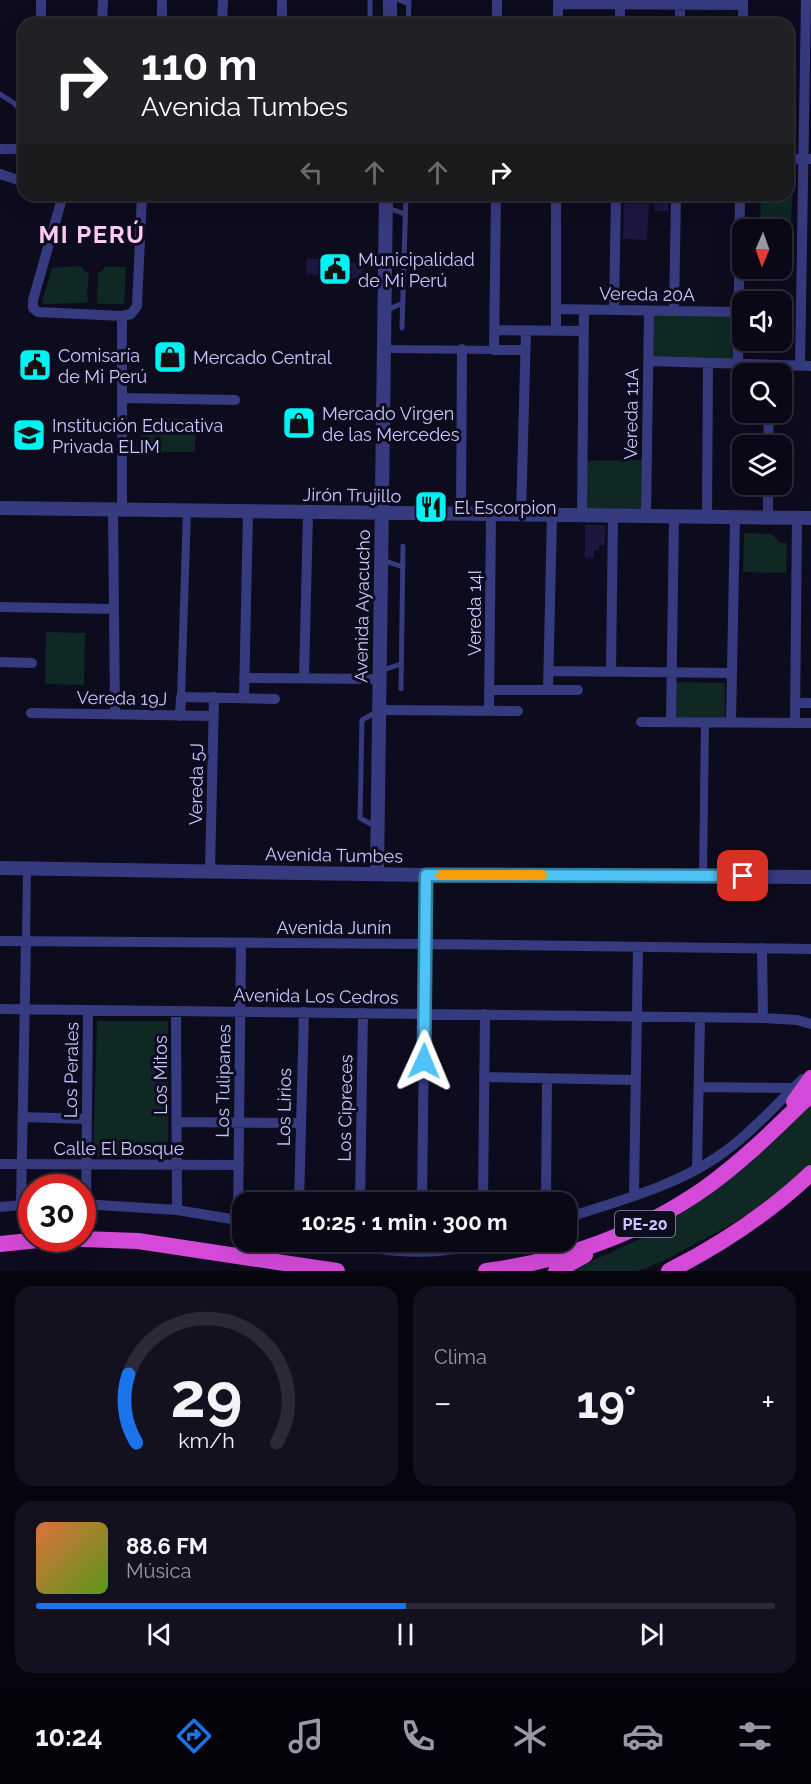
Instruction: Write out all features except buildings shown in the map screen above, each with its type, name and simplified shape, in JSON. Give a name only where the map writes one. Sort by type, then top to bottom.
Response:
[{"type":"highway","points":[[778,1126],[811,1078]]},
{"type":"highway","name":"PE-20","points":[[486,1271],[558,1256],[623,1234],[650,1222],[706,1187],[778,1126],[811,1094]]},
{"type":"highway","points":[[669,1271],[741,1229],[811,1173]]},
{"type":"highway","points":[[556,1271],[623,1234]]},
{"type":"highway","points":[[96,1240],[138,1241],[337,1271]]},
{"type":"highway","points":[[0,1244],[18,1242]]},
{"type":"street","points":[[41,0],[41,18]]},
{"type":"street","points":[[102,18],[103,0]]},
{"type":"street","points":[[162,0],[162,18]]},
{"type":"street","points":[[222,18],[223,0]]},
{"type":"street","points":[[282,0],[282,18]]},
{"type":"street","points":[[390,0],[390,18]]},
{"type":"street","points":[[497,0],[497,18]]},
{"type":"street","points":[[805,365],[799,159],[806,0]]},
{"type":"street","points":[[558,18],[558,2],[620,4],[743,2],[743,18]]},
{"type":"street","points":[[620,4],[620,18]]},
{"type":"street","points":[[680,4],[680,18]]},
{"type":"street","points":[[0,149],[18,149]]},
{"type":"street","points":[[0,174],[18,180]]},
{"type":"street","points":[[61,201],[33,300],[33,308],[38,312],[122,316],[131,314],[137,306],[142,201]]},
{"type":"street","name":"Avenida Ayacucho","points":[[377,874],[386,201]]},
{"type":"street","points":[[494,350],[496,201]]},
{"type":"street","points":[[556,201],[556,331]]},
{"type":"street","points":[[614,310],[616,201]]},
{"type":"street","points":[[674,311],[676,201]]},
{"type":"street","points":[[738,291],[740,201]]},
{"type":"street","name":"Vereda 20A","points":[[556,309],[732,312]]},
{"type":"street","points":[[582,516],[584,310]]},
{"type":"street","name":"Vereda 11A","points":[[646,517],[649,311]]},
{"type":"street","points":[[115,714],[114,609],[122,398],[122,316]]},
{"type":"street","points":[[495,330],[584,331]]},
{"type":"street","points":[[521,515],[526,331]]},
{"type":"street","points":[[383,349],[525,350]]},
{"type":"street","points":[[461,515],[462,349]]},
{"type":"street","points":[[648,362],[732,364]]},
{"type":"street","points":[[707,517],[708,363]]},
{"type":"street","points":[[122,398],[235,400]]},
{"type":"street","points":[[768,495],[768,518]]},
{"type":"street","name":"Jirón Trujillo","points":[[0,508],[804,518]]},
{"type":"street","points":[[180,716],[187,511]]},
{"type":"street","points":[[244,698],[248,512]]},
{"type":"street","points":[[304,678],[308,513]]},
{"type":"street","name":"Vereda 14I","points":[[489,711],[491,515]]},
{"type":"street","points":[[548,690],[552,516]]},
{"type":"street","points":[[611,671],[613,516]]},
{"type":"street","points":[[671,722],[674,517]]},
{"type":"street","points":[[731,721],[735,518]]},
{"type":"street","points":[[795,722],[804,518]]},
{"type":"street","points":[[0,607],[114,609]]},
{"type":"street","points":[[0,662],[32,663]]},
{"type":"street","points":[[549,671],[732,673]]},
{"type":"street","points":[[244,678],[380,675]]},
{"type":"street","points":[[489,690],[578,690]]},
{"type":"street","points":[[181,697],[275,699]]},
{"type":"street","name":"Vereda 5J","points":[[210,872],[214,697]]},
{"type":"street","points":[[796,703],[811,703]]},
{"type":"street","points":[[379,710],[518,711]]},
{"type":"street","name":"Vereda 19J","points":[[31,712],[214,716]]},
{"type":"street","points":[[640,722],[811,723]]},
{"type":"street","points":[[703,876],[705,722]]},
{"type":"street","name":"Avenida Tumbes","points":[[0,868],[426,875],[811,877]]},
{"type":"street","points":[[23,1174],[27,869]]},
{"type":"street","points":[[422,1192],[426,875]]},
{"type":"street","name":"Avenida Junín","points":[[0,941],[811,949]]},
{"type":"street","name":"Los Tulipanes","points":[[240,1192],[241,943]]},
{"type":"street","points":[[634,1194],[638,947]]},
{"type":"street","points":[[762,948],[763,1018]]},
{"type":"street","name":"Avenida Los Cedros","points":[[0,1009],[763,1018],[797,1020],[811,1024]]},
{"type":"street","name":"Los Perales","points":[[86,1174],[88,1010]]},
{"type":"street","name":"Los Mitos","points":[[176,1011],[177,1210]]},
{"type":"street","name":"Los Lirios","points":[[299,1192],[304,1012]]},
{"type":"street","name":"Los Cipreces","points":[[360,1192],[363,1013]]},
{"type":"street","points":[[483,1192],[485,1014]]},
{"type":"street","points":[[697,1169],[700,1018]]},
{"type":"street","points":[[577,1214],[697,1169],[717,1157],[752,1130],[811,1073]]},
{"type":"street","points":[[484,1077],[636,1080]]},
{"type":"street","points":[[546,1192],[547,1078]]},
{"type":"street","points":[[699,1087],[794,1088]]},
{"type":"street","points":[[23,1117],[87,1119]]},
{"type":"street","points":[[177,1122],[300,1123]]},
{"type":"street","name":"Calle El Bosque","points":[[0,1164],[239,1165]]},
{"type":"street","points":[[0,1207],[18,1205]]},
{"type":"street","points":[[96,1205],[177,1210],[232,1219]]},
{"type":"lane","points":[[370,0],[370,18]]},
{"type":"lane","points":[[399,0],[409,2],[408,18]]},
{"type":"lane","points":[[0,94],[18,107]]},
{"type":"lane","points":[[794,143],[799,159]]},
{"type":"lane","points":[[386,201],[405,214]]},
{"type":"lane","points":[[402,328],[406,201]]},
{"type":"lane","points":[[384,312],[403,303]]},
{"type":"lane","points":[[401,689],[403,546]]},
{"type":"lane","points":[[381,560],[402,567]]},
{"type":"lane","points":[[380,675],[401,664]]},
{"type":"green space","points":[[761,201],[792,201],[791,219],[760,219]]},
{"type":"green space","points":[[81,266],[85,272],[89,273],[88,303],[43,304],[52,268]]},
{"type":"green space","points":[[104,267],[126,267],[124,304],[97,304],[98,273]]},
{"type":"green space","points":[[652,313],[732,315],[734,361],[651,359]]},
{"type":"green space","points":[[141,418],[196,419],[195,452],[141,452]]},
{"type":"green space","points":[[644,460],[644,514],[584,513],[586,461]]},
{"type":"green space","points":[[744,533],[772,534],[780,543],[787,543],[786,573],[743,572]]},
{"type":"green space","points":[[46,632],[85,633],[84,685],[45,684]]},
{"type":"green space","points":[[674,682],[725,683],[725,718],[674,717]]},
{"type":"green space","points":[[97,1021],[168,1021],[168,1156],[93,1156]]},
{"type":"green space","points":[[811,1103],[811,1165],[766,1203],[661,1262],[638,1271],[570,1271],[651,1234],[666,1224],[766,1147]]},
{"type":"slow traffic","points":[[441,875],[542,875]]},
{"type":"place","name":"Municipalidad de Mi Perú","points":[[335,269]]},
{"type":"place","name":"Mercado Central","points":[[170,357]]},
{"type":"place","name":"Comisaría de Mi Perú","points":[[35,365]]},
{"type":"place","name":"Mercado Virgen de las Mercedes","points":[[299,423]]},
{"type":"place","name":"Institución Educativa Privada ELIM","points":[[29,435]]},
{"type":"place","name":"El Escorpion","points":[[431,507]]},
{"type":"district","name":"MI PERÚ","points":[[92,234]]},
{"type":"route","points":[[424,1061],[426,875],[743,876]]}]
